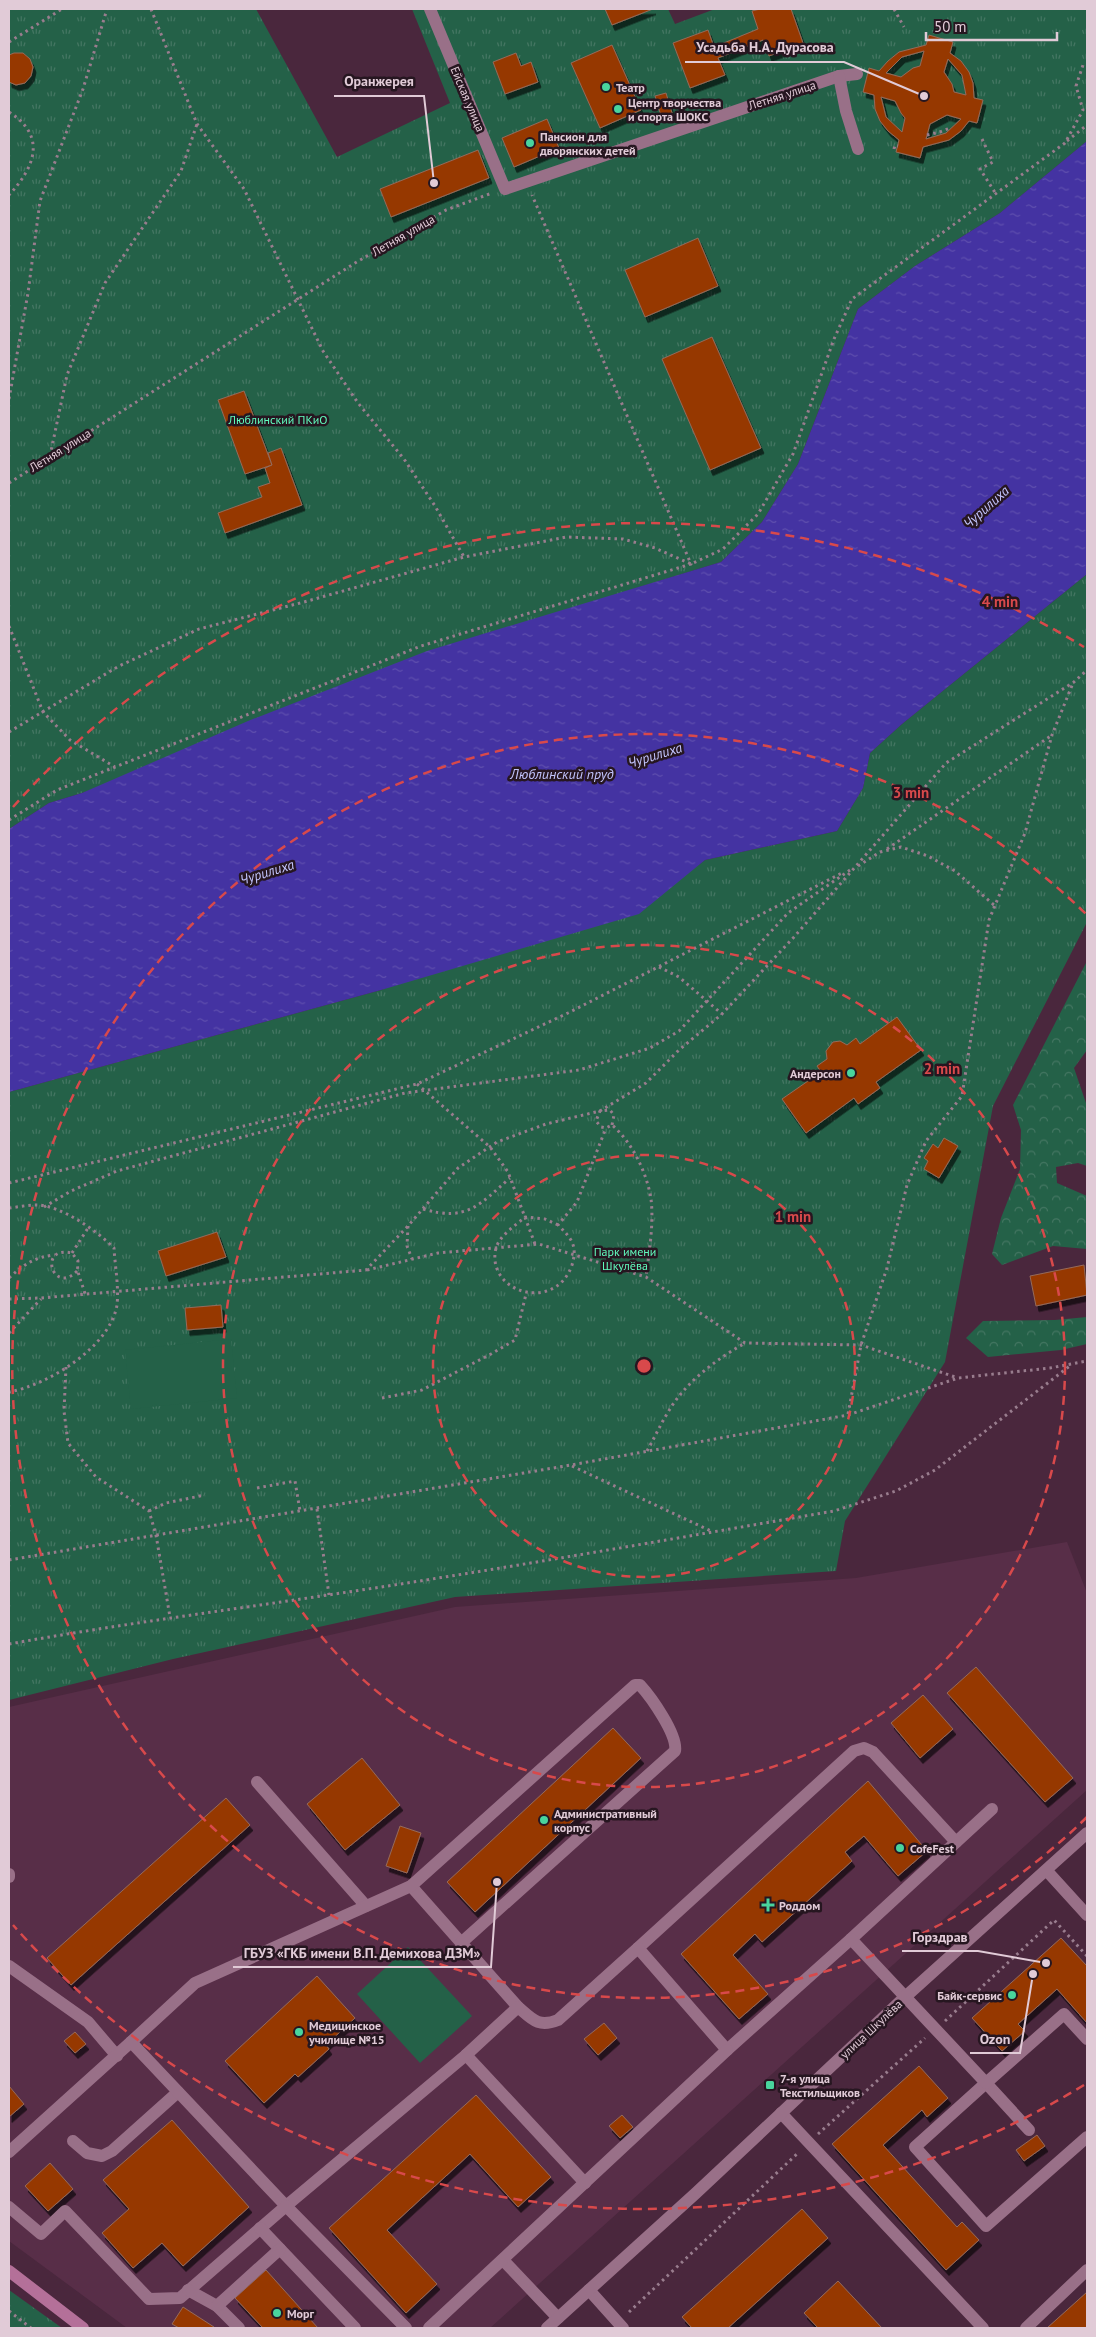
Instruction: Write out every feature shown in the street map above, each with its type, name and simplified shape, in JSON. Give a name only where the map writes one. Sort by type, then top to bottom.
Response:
[{"type":"main road","points":[[9,2271],[82,2328]]},
{"type":"street","name":"Ейская улица","points":[[430,9],[505,189]]},
{"type":"street","name":"Летняя улица","points":[[505,189],[839,76],[857,74]]},
{"type":"street","points":[[839,76],[846,111],[858,149]]},
{"type":"street","points":[[9,2152],[117,2056],[195,1983],[411,1886],[635,1685],[640,1685],[669,1728],[676,1744],[675,1751],[461,1943]]},
{"type":"street","points":[[411,1886],[518,2007],[534,2021],[547,2024],[558,2020],[854,1752],[864,1748],[873,1752],[956,1842]]},
{"type":"street","points":[[257,1782],[366,1906]]},
{"type":"street","points":[[430,2328],[727,2050],[992,1809]]},
{"type":"street","name":"улица Шкулёва","points":[[547,2328],[904,1998],[1087,1833]]},
{"type":"street","points":[[1047,1870],[1087,1915]]},
{"type":"street","points":[[851,1939],[1029,2130]]},
{"type":"street","points":[[638,1948],[727,2050]]},
{"type":"street","points":[[9,1966],[88,2022],[117,2056]]},
{"type":"street","points":[[9,2207],[41,2234],[65,2211],[149,2299],[180,2298],[260,2228],[466,2055],[518,2007]]},
{"type":"street","points":[[1087,2039],[1064,2014],[915,2147],[986,2226],[1087,2137]]},
{"type":"street","points":[[131,2042],[286,2206],[406,2328]]},
{"type":"street","points":[[466,2055],[585,2183]]},
{"type":"street","points":[[73,2141],[87,2153],[102,2156],[112,2151],[178,2092]]},
{"type":"street","points":[[781,2113],[983,2328]]},
{"type":"street","points":[[260,2228],[355,2328]]},
{"type":"street","points":[[217,2306],[280,2249]]},
{"type":"street","points":[[503,2260],[558,2318]]},
{"type":"street","points":[[1026,2328],[1087,2270]]},
{"type":"street","points":[[188,2290],[217,2306],[239,2328]]},
{"type":"street","points":[[589,2290],[621,2325]]},
{"type":"path","points":[[9,42],[62,9]]},
{"type":"path","points":[[9,399],[28,293],[40,201],[83,89],[108,9]]},
{"type":"path","points":[[151,9],[197,124],[244,189],[323,351],[358,404],[404,458],[435,506],[464,557]]},
{"type":"path","points":[[894,9],[904,27]]},
{"type":"path","points":[[1065,144],[1083,110],[1076,86],[1083,65],[1087,64]]},
{"type":"path","points":[[9,112],[21,120],[32,137],[33,159],[23,180],[9,195]]},
{"type":"path","points":[[50,456],[67,375],[105,283],[181,171],[197,124]]},
{"type":"path","points":[[9,820],[57,790],[421,646],[691,564],[723,548],[758,514],[793,454],[834,339],[852,299],[1065,144],[1087,125]]},
{"type":"path","points":[[927,135],[951,129]]},
{"type":"path","points":[[982,139],[993,162],[980,170],[996,194]]},
{"type":"path","points":[[526,181],[691,564]]},
{"type":"path","name":"Летняя улица","points":[[9,483],[204,360],[298,297],[446,210],[505,189]]},
{"type":"path","points":[[9,732],[119,666],[199,629],[464,557],[566,536],[623,539],[655,548],[691,564]]},
{"type":"path","points":[[9,626],[43,712],[70,740],[115,767]]},
{"type":"path","points":[[606,1128],[601,1127],[596,1121],[600,1112],[646,1084],[679,1050],[722,1014],[946,763],[1074,682],[1087,670]]},
{"type":"path","points":[[848,1415],[861,1345],[887,1268],[907,1185],[926,1141],[962,1096],[989,920],[1025,834],[1052,735],[1074,682]]},
{"type":"path","points":[[9,1183],[417,1084],[568,1013],[885,851],[1052,735]]},
{"type":"path","points":[[885,851],[901,847],[928,856],[955,871],[994,905]]},
{"type":"path","points":[[44,1206],[117,1171],[405,1093],[579,1070],[650,1048],[679,1031],[788,913],[854,868]]},
{"type":"path","points":[[658,967],[679,977],[722,1014]]},
{"type":"path","points":[[417,1084],[490,1146],[510,1178],[535,1244]]},
{"type":"path","points":[[366,1270],[408,1226],[458,1168],[490,1146],[546,1124],[610,1110],[614,1115],[612,1125],[638,1158],[651,1199],[651,1231],[646,1277]]},
{"type":"path","points":[[558,1225],[577,1202],[606,1128],[612,1125]]},
{"type":"path","points":[[423,1209],[439,1213],[458,1214],[479,1205],[510,1178]]},
{"type":"path","points":[[9,1208],[37,1205],[59,1210],[88,1228],[114,1248],[117,1305],[110,1325],[94,1345],[54,1376],[9,1392]]},
{"type":"path","points":[[525,1218],[545,1219],[558,1225],[572,1239],[575,1255],[569,1273],[551,1291],[526,1294],[508,1283],[496,1267],[496,1248],[504,1234],[525,1218]]},
{"type":"path","points":[[408,1226],[407,1246],[412,1259]]},
{"type":"path","points":[[72,1253],[88,1228]]},
{"type":"path","points":[[9,1299],[116,1292],[366,1270],[438,1253],[535,1244],[646,1277],[745,1343],[861,1345],[958,1378]]},
{"type":"path","points":[[9,1278],[28,1262],[39,1257],[64,1252],[72,1253],[78,1261],[77,1271],[85,1294]]},
{"type":"path","points":[[56,1255],[51,1261],[52,1269],[56,1276],[64,1279],[71,1277],[77,1271]]},
{"type":"path","points":[[382,1398],[422,1390],[515,1340],[526,1294]]},
{"type":"path","points":[[9,1333],[41,1298]]},
{"type":"path","points":[[647,1451],[670,1408],[696,1379],[721,1358],[745,1343]]},
{"type":"path","points":[[9,1560],[571,1466],[848,1415],[958,1378],[1071,1365],[1087,1361]]},
{"type":"path","points":[[9,1644],[170,1617],[329,1595],[834,1511],[896,1491],[935,1470],[1071,1365]]},
{"type":"path","points":[[66,1367],[64,1412],[68,1443],[96,1477],[149,1511],[156,1535],[170,1617]]},
{"type":"path","points":[[571,1466],[714,1532]]},
{"type":"path","points":[[257,1488],[295,1481],[300,1511]]},
{"type":"path","points":[[149,1511],[166,1503],[205,1496]]},
{"type":"path","points":[[317,1509],[329,1595]]},
{"type":"path","points":[[621,2325],[808,2142],[1054,1920],[1087,1956]]},
{"type":"path","points":[[9,2311],[31,2328]]},
{"type":"shaded area","points":[[1067,1542],[1087,1593],[1087,1790],[490,2328],[127,2328],[9,2241],[9,1707],[455,1607],[856,1578]]},
{"type":"green space","name":"Люблинский ПКиО","points":[[9,9],[256,9],[337,157],[450,103],[412,9],[668,9],[675,24],[715,9],[1087,9],[1087,141],[1000,213],[915,266],[858,309],[798,464],[762,522],[721,562],[633,589],[82,793],[49,803],[9,829]]},
{"type":"green space","name":"Парк имени Шкулёва","points":[[1087,574],[1087,922],[993,1106],[945,1362],[845,1521],[836,1571],[455,1597],[173,1659],[9,1700],[9,1092],[381,990],[687,874],[705,860],[837,831],[863,788],[870,753],[902,724]]},
{"type":"green space","points":[[1087,961],[1087,1050],[1074,1068],[1087,1106],[1087,1166],[1078,1163],[1056,1167],[1057,1183],[1087,1196],[1087,1249],[1053,1246],[1002,1265],[992,1254],[1001,1218],[1020,1169],[1021,1130],[1013,1105]]},
{"type":"green space","points":[[1087,1317],[1087,1344],[1061,1350],[988,1357],[966,1338],[983,1321],[1055,1320]]},
{"type":"green space","points":[[231,1339],[237,1398],[131,1409],[125,1350]]},
{"type":"green space","points":[[408,1947],[472,2016],[420,2063],[357,1994]]},
{"type":"green space","points":[[9,2290],[62,2328],[9,2328]]},
{"type":"water","name":"Люблинский пруд","points":[[1087,141],[1087,574],[902,724],[870,753],[863,788],[837,831],[705,860],[639,914],[381,990],[9,1092],[9,829],[49,803],[82,793],[248,721],[427,651],[721,562],[762,522],[798,464],[858,309],[915,266],[1000,213]]},
{"type":"building","points":[[605,9],[653,9],[612,25]]},
{"type":"building","points":[[760,9],[791,9],[803,43],[769,56],[763,40],[718,58],[725,75],[690,88],[673,43],[708,30],[714,47],[758,29],[752,11]]},
{"type":"building","points":[[929,35],[953,42],[950,53],[961,61],[969,72],[973,83],[974,98],[983,100],[977,123],[969,121],[961,131],[949,140],[923,147],[920,158],[896,152],[899,140],[880,121],[875,109],[874,95],[863,92],[869,68],[879,71],[899,52],[926,45]],"holes":[[[924,51],[920,66],[913,68],[901,77],[886,73],[902,57]],[[948,59],[962,75],[966,95],[954,92],[952,84],[944,72]],[[881,97],[895,101],[905,118],[902,132],[886,117]],[[947,115],[961,119],[946,133],[926,139],[930,124]]]},
{"type":"building","name":"Театр","points":[[612,45],[641,110],[600,128],[571,63]]},
{"type":"building","points":[[23,53],[30,59],[33,67],[31,76],[25,83],[16,85],[9,82],[9,55]]},
{"type":"building","points":[[516,53],[521,66],[531,62],[538,82],[505,94],[493,62]]},
{"type":"building","points":[[666,93],[672,113],[661,116],[655,96]]},
{"type":"building","name":"Пансион для дворянских детей","points":[[547,119],[559,148],[514,167],[502,138]]},
{"type":"building","points":[[478,150],[489,178],[391,217],[380,189]]},
{"type":"building","points":[[698,238],[718,286],[645,317],[625,270]]},
{"type":"building","points":[[712,337],[761,448],[710,470],[662,359]]},
{"type":"building","points":[[244,391],[272,465],[245,474],[218,400]]},
{"type":"building","points":[[281,448],[302,505],[225,533],[218,513],[262,497],[258,487],[270,483],[265,468],[272,465],[268,453]]},
{"type":"building","points":[[897,1017],[921,1050],[876,1082],[880,1088],[858,1104],[854,1098],[806,1133],[782,1099],[821,1072],[817,1066],[827,1059],[826,1051],[833,1042],[840,1041],[847,1045],[856,1038],[860,1044]]},
{"type":"building","points":[[944,1138],[958,1146],[939,1178],[924,1169],[928,1161],[924,1158],[933,1144],[938,1148]]},
{"type":"building","points":[[217,1232],[226,1257],[166,1276],[158,1251]]},
{"type":"building","points":[[1084,1265],[1087,1295],[1036,1306],[1030,1276]]},
{"type":"building","points":[[221,1305],[223,1327],[187,1330],[185,1308]]},
{"type":"building","points":[[976,1667],[1073,1778],[1045,1802],[947,1693]]},
{"type":"building","points":[[923,1695],[953,1729],[920,1758],[891,1723]]},
{"type":"building","name":"Административный корпус","points":[[613,1728],[641,1758],[475,1912],[447,1882]]},
{"type":"building","points":[[362,1758],[400,1805],[345,1850],[307,1804]]},
{"type":"building","name":"Роддом","points":[[868,1781],[927,1851],[898,1876],[864,1836],[845,1852],[852,1861],[762,1942],[755,1934],[733,1955],[768,1994],[739,2019],[681,1954]]},
{"type":"building","points":[[226,1798],[250,1825],[71,1985],[47,1958]]},
{"type":"building","points":[[400,1826],[421,1833],[407,1873],[386,1866]]},
{"type":"building","points":[[1061,1938],[1087,1966],[1087,2023],[1057,1989],[1018,2024],[1025,2031],[1002,2051],[972,2018]]},
{"type":"building","name":"Медицинское училище №15","points":[[317,1976],[355,2018],[326,2045],[329,2049],[298,2077],[295,2074],[264,2103],[225,2061]]},
{"type":"building","points":[[604,2023],[617,2038],[598,2055],[584,2039]]},
{"type":"building","points":[[75,2032],[86,2044],[75,2053],[64,2041]]},
{"type":"building","points":[[919,2066],[948,2098],[927,2117],[922,2110],[883,2145],[957,2227],[962,2222],[979,2240],[946,2270],[832,2144]]},
{"type":"building","points":[[9,2086],[24,2104],[9,2117]]},
{"type":"building","points":[[476,2095],[551,2177],[518,2207],[470,2154],[387,2230],[437,2284],[406,2313],[329,2228]]},
{"type":"building","points":[[622,2115],[633,2127],[620,2138],[609,2126]]},
{"type":"building","points":[[172,2120],[249,2207],[183,2266],[162,2243],[133,2268],[102,2233],[129,2209],[103,2180]]},
{"type":"building","points":[[1037,2135],[1045,2146],[1024,2161],[1016,2150]]},
{"type":"building","points":[[50,2163],[73,2189],[48,2211],[25,2186]]},
{"type":"building","points":[[802,2209],[828,2238],[728,2328],[692,2328],[682,2317]]},
{"type":"building","name":"Морг","points":[[266,2270],[318,2328],[263,2328],[235,2298]]},
{"type":"building","points":[[838,2281],[882,2328],[818,2328],[804,2313]]},
{"type":"building","points":[[1087,2292],[1087,2328],[1047,2328]]},
{"type":"building","points":[[183,2307],[214,2327],[179,2328],[172,2324]]},
{"type":"place","name":"Театр","points":[[606,87]]},
{"type":"place","name":"Усадьба Н.А. Дурасова","points":[[924,96]]},
{"type":"place","name":"Центр творчества и спорта ШОКС","points":[[618,109]]},
{"type":"place","name":"Пансион для дворянских детей","points":[[530,143]]},
{"type":"place","name":"Оранжерея","points":[[434,183]]},
{"type":"place","name":"Андерсон","points":[[851,1073]]},
{"type":"place","name":"Административный корпус","points":[[544,1820]]},
{"type":"place","name":"CofeFest","points":[[900,1848]]},
{"type":"place","name":"ГБУЗ «ГКБ имени В.П. Демихова ДЗМ»","points":[[497,1882]]},
{"type":"place","name":"Роддом","points":[[768,1905]]},
{"type":"place","name":"Горздрав","points":[[1046,1963]]},
{"type":"place","name":"Ozon","points":[[1033,1974]]},
{"type":"place","name":"Байк-сервис","points":[[1012,1995]]},
{"type":"place","name":"Медицинское училище №15","points":[[299,2032]]},
{"type":"place","name":"7-я улица Текстильщиков","points":[[770,2085]]},
{"type":"place","name":"Морг","points":[[277,2313]]},
{"type":"water label","name":"Чурилиха","points":[[986,507]]},
{"type":"water label","name":"Чурилиха","points":[[655,755]]},
{"type":"water label","name":"Чурилиха","points":[[267,872]]}]
